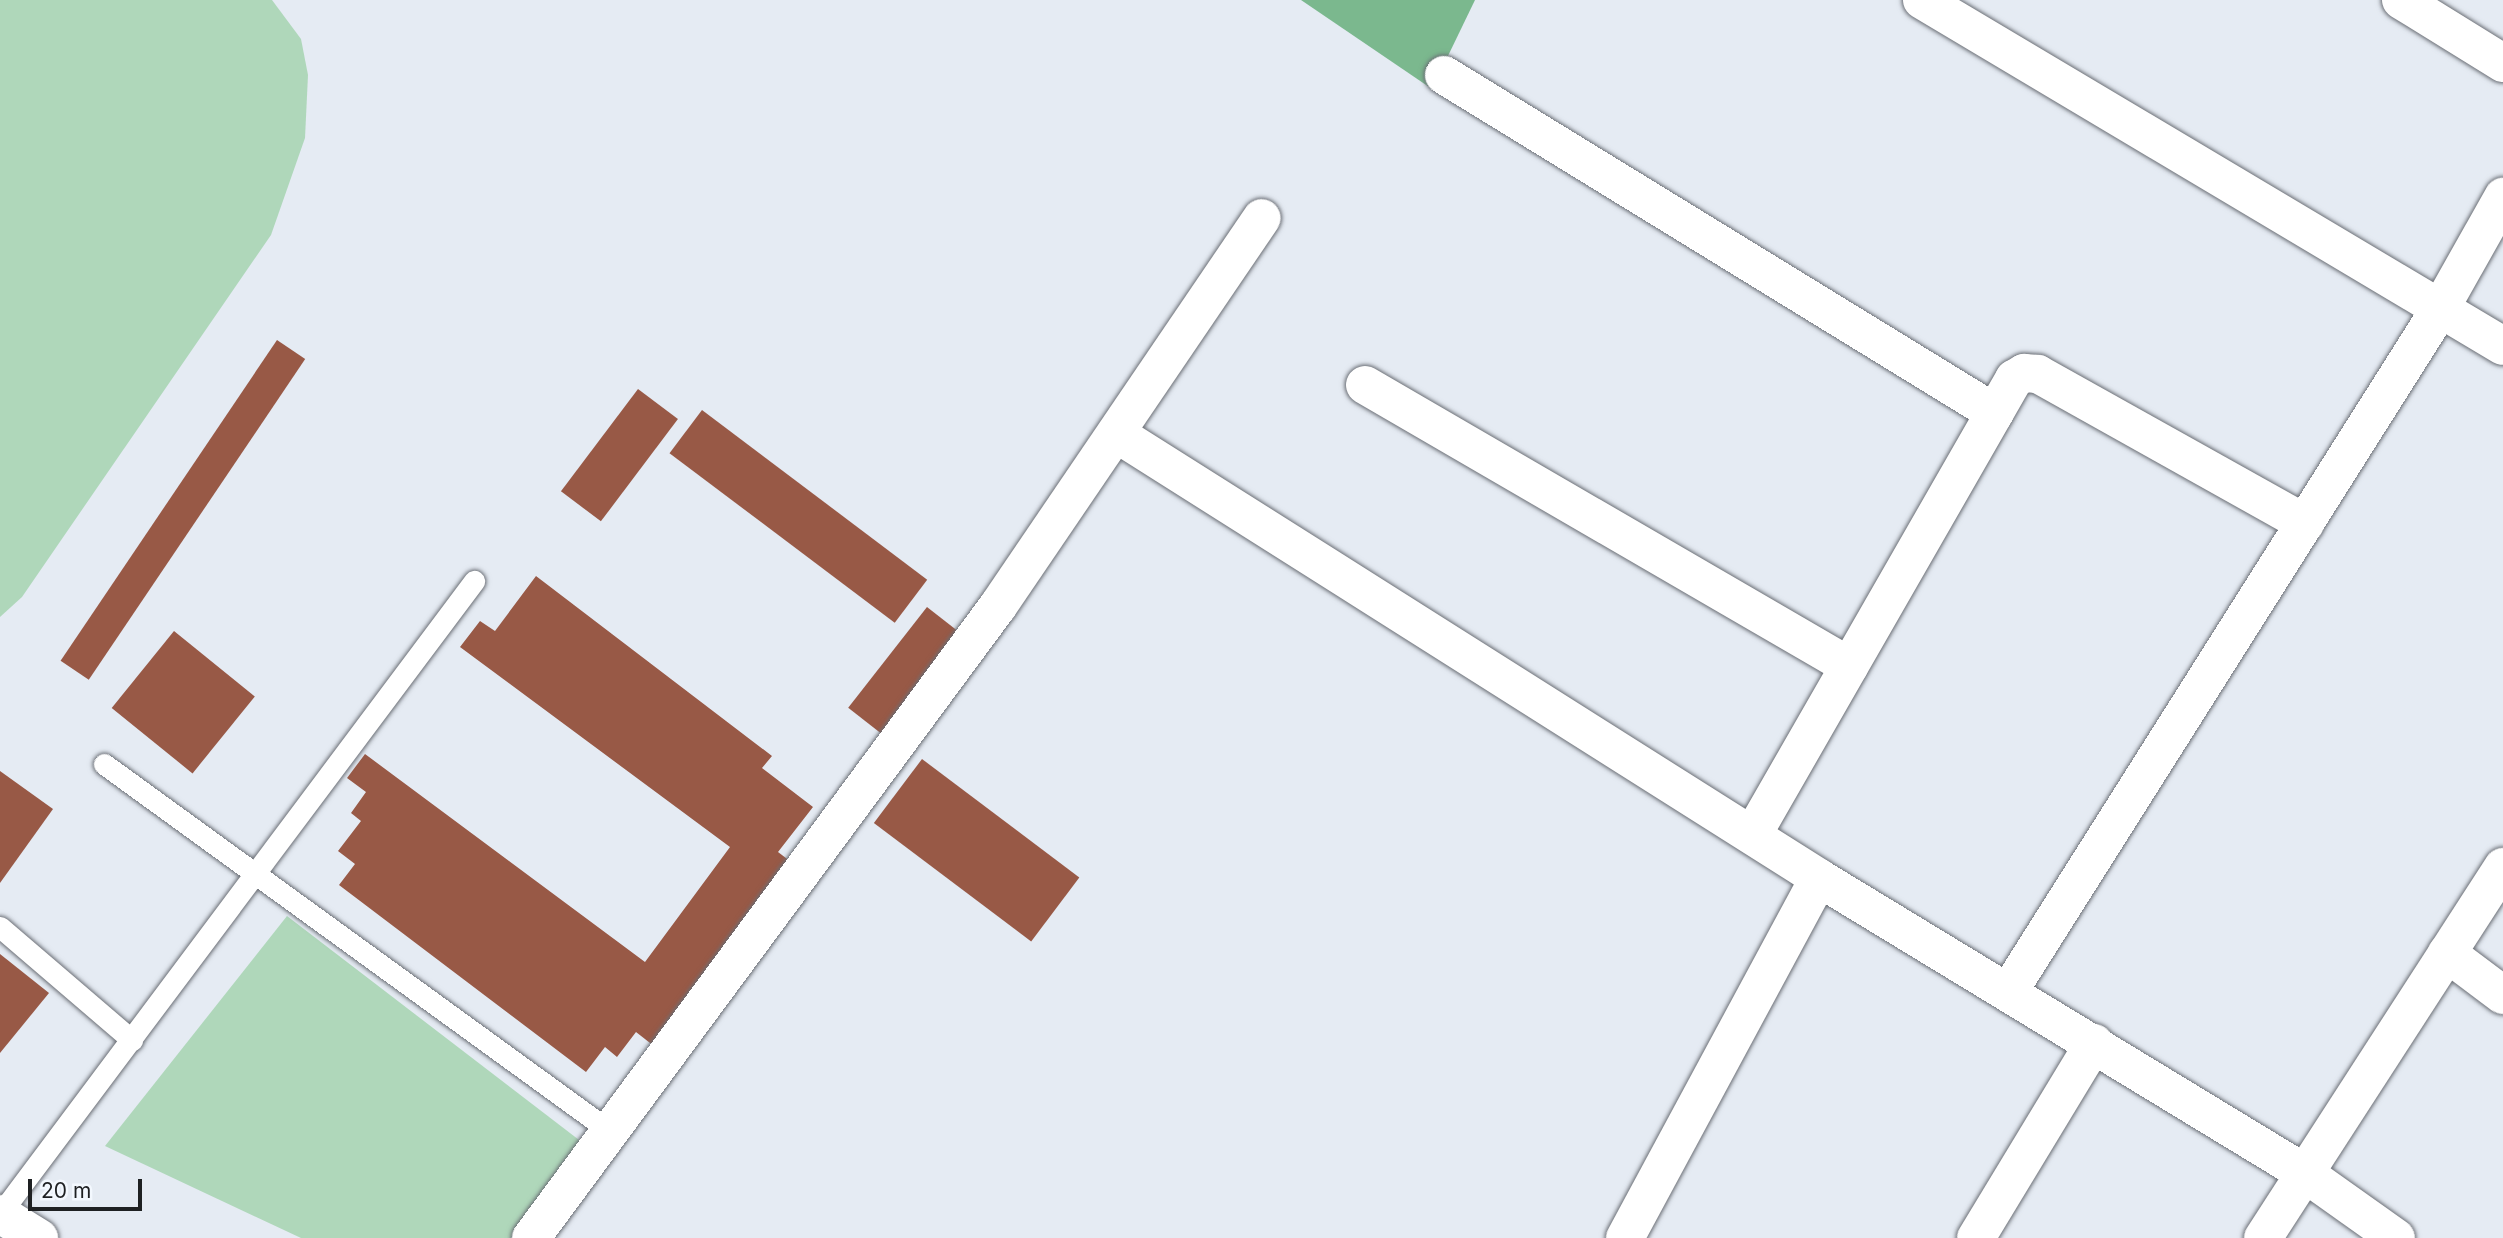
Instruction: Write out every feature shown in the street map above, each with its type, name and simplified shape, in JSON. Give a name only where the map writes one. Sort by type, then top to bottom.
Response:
[{"type":"street","points":[[1922,0],[2503,346]]},
{"type":"street","points":[[2400,0],[2503,63]]},
{"type":"street","points":[[1444,75],[1995,413]]},
{"type":"street","points":[[2009,992],[2440,309],[2503,197]]},
{"type":"street","points":[[531,1238],[607,1129],[864,793],[1117,434],[1262,218]]},
{"type":"street","points":[[1753,834],[2014,379],[2038,374],[2305,523]]},
{"type":"street","points":[[1366,385],[1849,666]]},
{"type":"street","points":[[1117,434],[1819,878],[2303,1172],[2396,1238]]},
{"type":"street","points":[[2263,1238],[2303,1172],[2503,867]]},
{"type":"street","points":[[1625,1238],[1819,878]]},
{"type":"street","points":[[2447,953],[2503,995]]},
{"type":"street","points":[[1976,1238],[2094,1043]]},
{"type":"street","points":[[0,1214],[39,1238]]},
{"type":"lane","points":[[0,1214],[474,582]]},
{"type":"lane","points":[[104,764],[607,1129]]},
{"type":"lane","points":[[0,927],[132,1040]]},
{"type":"green space","points":[[0,0],[272,0],[301,39],[308,75],[305,138],[271,235],[22,597],[0,617]]},
{"type":"green space","points":[[1301,0],[1475,0],[1432,89]]},
{"type":"green space","points":[[287,916],[583,1143],[517,1238],[301,1238],[105,1146]]},
{"type":"building","points":[[277,340],[305,359],[89,680],[61,661]]},
{"type":"building","points":[[638,389],[678,419],[601,521],[561,491]]},
{"type":"building","points":[[702,410],[927,580],[895,623],[670,453]]},
{"type":"building","points":[[536,576],[772,756],[762,768],[813,807],[778,852],[799,868],[659,1050],[636,1032],[617,1057],[605,1047],[586,1072],[339,885],[355,864],[338,851],[361,821],[351,813],[366,792],[347,778],[365,754],[645,962],[730,847],[460,647],[480,621],[495,631]]},
{"type":"building","points":[[927,607],[970,640],[891,741],[848,708]]},
{"type":"building","points":[[174,631],[255,696],[193,773],[112,708]]},
{"type":"building","points":[[922,759],[1079,878],[1031,941],[874,823]]},
{"type":"building","points":[[0,771],[53,809],[0,883]]},
{"type":"building","points":[[0,954],[49,993],[0,1053]]}]
